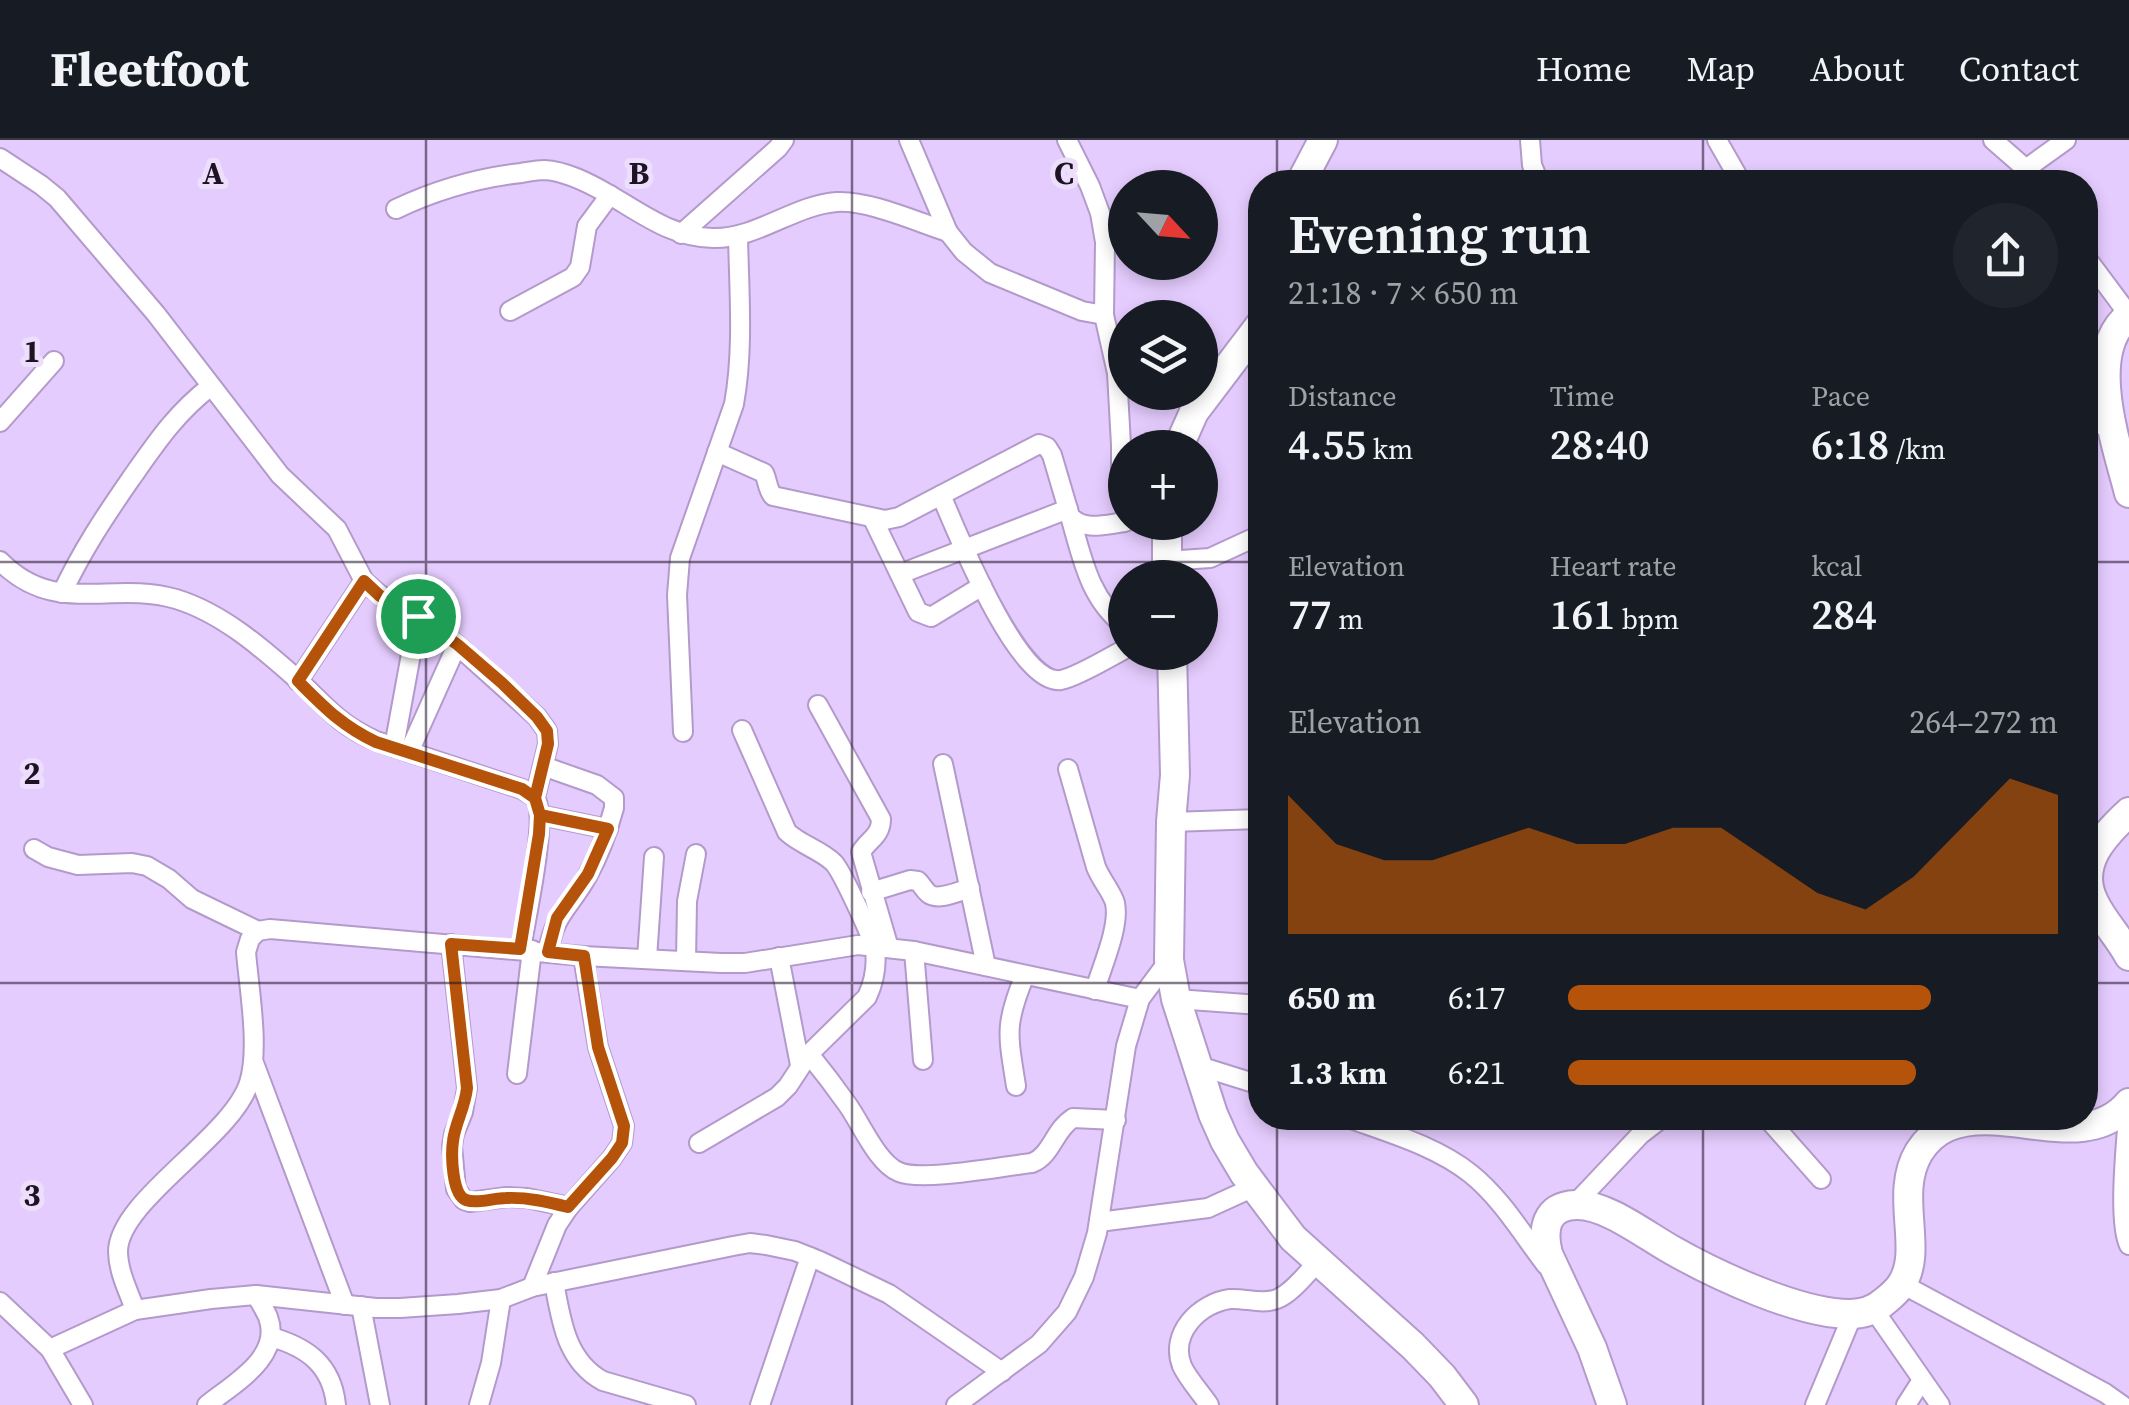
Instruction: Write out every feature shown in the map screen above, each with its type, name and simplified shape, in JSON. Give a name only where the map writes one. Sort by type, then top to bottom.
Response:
[{"type":"highway","points":[[1307,170],[1323,140]]},
{"type":"highway","points":[[2129,315],[2114,333],[2108,350],[2099,424],[2129,492]]},
{"type":"highway","points":[[1186,430],[1194,412],[1248,341]]},
{"type":"highway","points":[[1172,670],[1175,762],[1168,960],[1196,1065],[1225,1141],[1278,1221],[1413,1346],[1464,1405]]},
{"type":"highway","points":[[2098,846],[2129,812]]},
{"type":"highway","points":[[2098,909],[2129,956]]},
{"type":"highway","points":[[2098,1125],[2118,1116],[2129,1104]]},
{"type":"highway","points":[[1612,1405],[1592,1348],[1548,1254],[1544,1238],[1550,1216],[1560,1208],[1588,1206],[1762,1292],[1816,1309],[1864,1312],[1902,1284],[1909,1261],[1908,1179],[1932,1130]]},
{"type":"street","points":[[682,234],[784,140]]},
{"type":"street","points":[[909,140],[948,232],[964,252],[990,273],[1082,312],[1104,314]]},
{"type":"street","points":[[1067,140],[1100,213],[1105,242],[1104,314],[1117,373],[1120,430]]},
{"type":"street","points":[[1530,140],[1534,170]]},
{"type":"street","points":[[1717,140],[1735,170]]},
{"type":"street","points":[[1993,140],[2027,168],[2066,140]]},
{"type":"street","points":[[0,158],[57,198],[156,314],[280,475],[337,530],[364,581],[380,596],[418,616],[458,645],[537,717],[547,731],[537,806],[534,951],[517,1074]]},
{"type":"street","points":[[396,209],[418,198],[484,178],[544,170],[585,182],[682,234],[738,236],[838,202],[860,204],[948,232]]},
{"type":"street","points":[[510,311],[573,277],[580,267],[588,226],[610,195]]},
{"type":"street","points":[[683,732],[677,595],[680,558],[734,404],[738,380],[738,236]]},
{"type":"street","points":[[2098,273],[2129,315]]},
{"type":"street","points":[[0,422],[54,361]]},
{"type":"street","points":[[62,593],[82,550],[154,444],[183,409],[211,386]]},
{"type":"street","points":[[717,452],[764,473],[773,496],[873,519],[899,517],[1030,446],[1047,447],[1088,579],[1098,600],[1108,610]]},
{"type":"street","points":[[941,495],[1001,623],[1034,669],[1046,678],[1060,680],[1108,657]]},
{"type":"street","points":[[900,574],[1069,512]]},
{"type":"street","points":[[1069,512],[1076,523],[1084,526],[1108,524]]},
{"type":"street","points":[[873,519],[918,612],[931,618],[982,586]]},
{"type":"street","points":[[1202,560],[1248,541]]},
{"type":"street","points":[[0,561],[29,584],[62,593],[146,593],[176,599],[218,616],[359,734],[522,789],[537,806],[608,829]]},
{"type":"street","points":[[298,681],[364,581]]},
{"type":"street","points":[[402,750],[418,616]]},
{"type":"street","points":[[402,750],[458,645]]},
{"type":"street","points":[[699,1142],[777,1097],[804,1060],[867,997],[872,986],[882,947],[861,852],[877,836],[881,819],[818,705]]},
{"type":"street","points":[[742,730],[787,832],[835,864],[882,947]]},
{"type":"street","points":[[944,764],[986,966]]},
{"type":"street","points":[[534,951],[588,874],[614,808],[614,798],[597,785],[543,766]]},
{"type":"street","points":[[1068,770],[1096,867],[1115,902],[1114,928],[1096,990]]},
{"type":"street","points":[[1171,822],[1248,819]]},
{"type":"street","points":[[34,849],[78,865],[147,866],[192,899],[258,930],[584,956],[745,963],[858,945],[914,951],[1140,1000]]},
{"type":"street","points":[[686,961],[687,901],[696,854]]},
{"type":"street","points":[[646,958],[654,857]]},
{"type":"street","points":[[872,892],[910,880],[918,881],[934,896],[970,888]]},
{"type":"street","points":[[136,1310],[121,1270],[118,1248],[126,1227],[237,1107],[249,1085],[253,1063],[246,952],[258,930]]},
{"type":"street","points":[[451,944],[467,1088],[452,1146],[456,1189],[470,1202],[527,1198],[568,1207]]},
{"type":"street","points":[[914,951],[923,1060]]},
{"type":"street","points":[[532,1287],[568,1207],[622,1143],[624,1126],[598,1047],[584,956]]},
{"type":"street","points":[[779,958],[804,1060],[844,1099],[881,1157],[900,1173],[923,1176],[1032,1163],[1041,1160],[1058,1131],[1073,1118],[1116,1120]]},
{"type":"street","points":[[956,1405],[1040,1344],[1068,1312],[1084,1277],[1099,1222],[1126,1046],[1140,1000],[1168,960]]},
{"type":"street","points":[[1016,1086],[1009,1016],[1025,975]]},
{"type":"street","points":[[1176,999],[1248,1004]]},
{"type":"street","points":[[253,1063],[353,1306],[380,1405]]},
{"type":"street","points":[[1196,1065],[1248,1081]]},
{"type":"street","points":[[2129,1104],[2125,1237],[2129,1245]]},
{"type":"street","points":[[1381,1130],[1411,1141],[1468,1172],[1490,1192],[1558,1281]]},
{"type":"street","points":[[1574,1205],[1646,1130]]},
{"type":"street","points":[[1777,1130],[1820,1179]]},
{"type":"street","points":[[1099,1222],[1208,1208],[1254,1187]]},
{"type":"street","points":[[50,1349],[136,1310],[194,1301],[256,1295],[353,1306],[439,1306],[501,1298],[554,1282],[750,1243],[794,1251],[889,1294],[1002,1372]]},
{"type":"street","points":[[760,1405],[810,1257]]},
{"type":"street","points":[[1209,1405],[1182,1367],[1181,1337],[1190,1320],[1218,1301],[1274,1301],[1318,1262]]},
{"type":"street","points":[[554,1282],[565,1336],[591,1374],[686,1405]]},
{"type":"street","points":[[1902,1284],[2122,1405]]},
{"type":"street","points":[[206,1405],[260,1360],[271,1337],[269,1319],[256,1295]]},
{"type":"street","points":[[479,1405],[501,1298]]},
{"type":"street","points":[[0,1302],[50,1349],[83,1405]]},
{"type":"street","points":[[1815,1405],[1864,1312],[1940,1405]]},
{"type":"street","points":[[271,1337],[304,1349],[315,1360],[331,1384],[336,1405]]},
{"type":"street","points":[[1906,1405],[1922,1380]]},
{"type":"street","points":[[229,1388],[239,1405]]},
{"type":"route","points":[[418,616],[380,596],[364,581],[298,681],[324,708],[359,734],[522,789],[535,798],[540,815],[608,829],[588,874],[557,918],[548,952],[584,956],[598,1047],[624,1126],[622,1143],[612,1158],[568,1207],[527,1198],[470,1202],[456,1189],[452,1146],[467,1088],[451,944],[520,949],[539,834],[540,815],[535,798],[548,744],[547,731],[537,717],[458,645],[418,616]]}]
